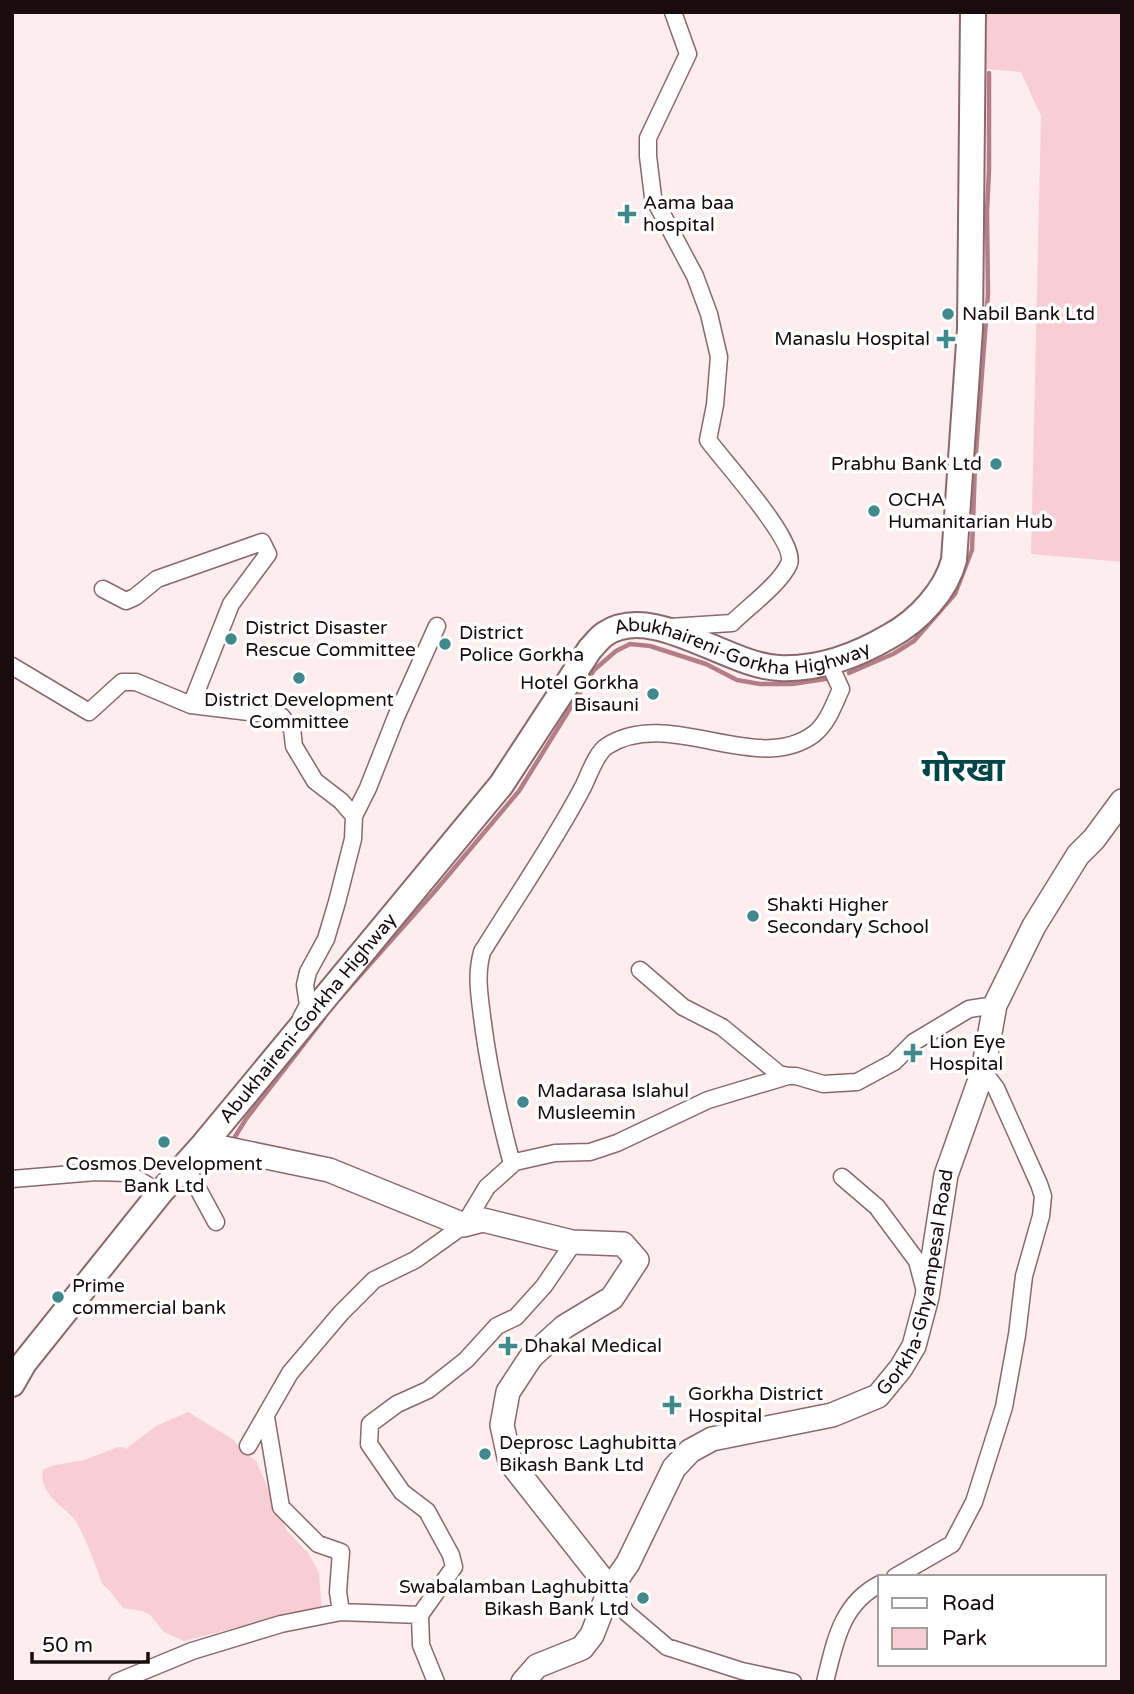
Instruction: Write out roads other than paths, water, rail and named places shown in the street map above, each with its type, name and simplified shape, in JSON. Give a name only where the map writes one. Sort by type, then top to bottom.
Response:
[{"type":"main road","name":"Abukhaireni-Gorkha Highway","points":[[12,1384],[24,1363],[160,1193],[204,1144],[501,785],[603,635],[621,626],[657,628],[747,662],[776,668],[800,668],[829,663],[868,649],[904,629],[929,604],[951,572],[954,560],[970,329],[973,12]]},
{"type":"street","points":[[657,628],[732,623],[779,578],[790,562],[789,549],[777,529],[708,440],[715,405],[719,357],[709,314],[695,276],[653,197],[648,138],[688,54],[673,12]]},
{"type":"street","points":[[103,589],[125,601],[135,597],[157,579],[262,542],[268,554],[231,604],[191,705]]},
{"type":"street","points":[[290,1039],[308,1005],[305,985],[308,972],[330,927],[353,839],[354,816],[437,626]]},
{"type":"street","points":[[512,1164],[486,1047],[477,971],[482,951],[578,797],[603,748],[622,737],[650,733],[704,738],[752,748],[790,746],[814,734],[826,722],[841,689],[829,663]]},
{"type":"street","points":[[12,666],[89,712],[122,682],[136,682],[191,705],[281,716],[292,729],[294,746],[315,781],[341,801],[354,816]]},
{"type":"street","name":"Gorkha-Ghyampesal Road","points":[[523,1682],[537,1666],[582,1648],[592,1635],[610,1589],[628,1563],[674,1468],[690,1451],[712,1439],[832,1415],[878,1396],[901,1368],[914,1346],[927,1297],[946,1175],[984,1070],[995,1005],[1034,926],[1078,855],[1094,839],[1122,801]]},
{"type":"street","points":[[640,970],[683,1007],[722,1027],[779,1074],[823,1084],[857,1082],[894,1062],[914,1042],[969,1009],[995,1005]]},
{"type":"street","points":[[898,1575],[952,1544],[974,1502],[1004,1407],[1024,1276],[1041,1216],[1044,1196],[996,1088],[984,1070]]},
{"type":"street","points":[[464,1225],[487,1187],[512,1164],[555,1153],[590,1152],[638,1134],[708,1100],[788,1076]]},
{"type":"street","points":[[204,1144],[329,1170],[464,1225]]},
{"type":"street","points":[[185,1165],[216,1222]]},
{"type":"street","points":[[12,1179],[128,1172],[160,1193]]},
{"type":"street","points":[[842,1177],[877,1208],[917,1261],[927,1297]]},
{"type":"street","points":[[248,1446],[290,1373],[341,1313],[374,1280],[415,1260],[464,1225],[483,1220],[574,1242],[622,1244],[637,1260],[612,1298],[564,1327],[531,1357],[508,1392],[502,1425],[510,1462],[627,1613],[667,1647],[742,1671],[793,1682]]},
{"type":"street","points":[[436,1682],[421,1645],[419,1615],[454,1567],[451,1555],[427,1511],[402,1492],[369,1444],[370,1424],[397,1404],[428,1390],[466,1360],[497,1326],[516,1317],[544,1286],[574,1242]]},
{"type":"street","points":[[266,1418],[281,1507],[318,1544],[341,1552],[338,1592],[341,1612]]},
{"type":"street","points":[[825,1682],[835,1640],[852,1606],[864,1592],[878,1585]]},
{"type":"street","points":[[117,1682],[192,1651],[281,1624],[341,1612],[419,1615]]},
{"type":"waterway","points":[[849,673],[893,654],[914,641],[955,594],[972,550],[975,465],[988,294],[989,73]]},
{"type":"waterway","points":[[340,998],[519,791],[594,670],[616,651],[630,644],[650,646],[706,664],[737,680],[760,684],[792,684],[832,678]]},
{"type":"waterway","points":[[233,1140],[246,1119],[324,1018]]},
{"type":"waterway","points":[[202,1171],[217,1157]]},
{"type":"place","name":"Aama baa hospital","points":[[627,214]]},
{"type":"place","name":"Nabil Bank Ltd","points":[[948,314]]},
{"type":"place","name":"Manaslu Hospital","points":[[946,339]]},
{"type":"place","name":"Prabhu Bank Ltd","points":[[996,464]]},
{"type":"place","name":"OCHA Humanitarian Hub","points":[[874,511]]},
{"type":"place","name":"District Disaster Rescue Committee","points":[[231,639]]},
{"type":"place","name":"District Police Gorkha","points":[[445,644]]},
{"type":"place","name":"District Development Committee","points":[[299,678]]},
{"type":"place","name":"Hotel Gorkha Bisauni","points":[[653,694]]},
{"type":"place","name":"Shakti Higher Secondary School","points":[[753,916]]},
{"type":"place","name":"Lion Eye Hospital","points":[[913,1053]]},
{"type":"place","name":"Madarasa Islahul Musleemin","points":[[523,1102]]},
{"type":"place","name":"Cosmos Development Bank Ltd","points":[[164,1142]]},
{"type":"place","name":"Prime commercial bank","points":[[58,1297]]},
{"type":"place","name":"Dhakal Medical","points":[[508,1346]]},
{"type":"place","name":"Gorkha District Hospital","points":[[672,1405]]},
{"type":"place","name":"Deprosc Laghubitta Bikash Bank Ltd","points":[[485,1454]]},
{"type":"place","name":"Swabalamban Laghubitta Bikash Bank Ltd","points":[[643,1598]]},
{"type":"district","name":"गोरखा","points":[[963,770]]}]
